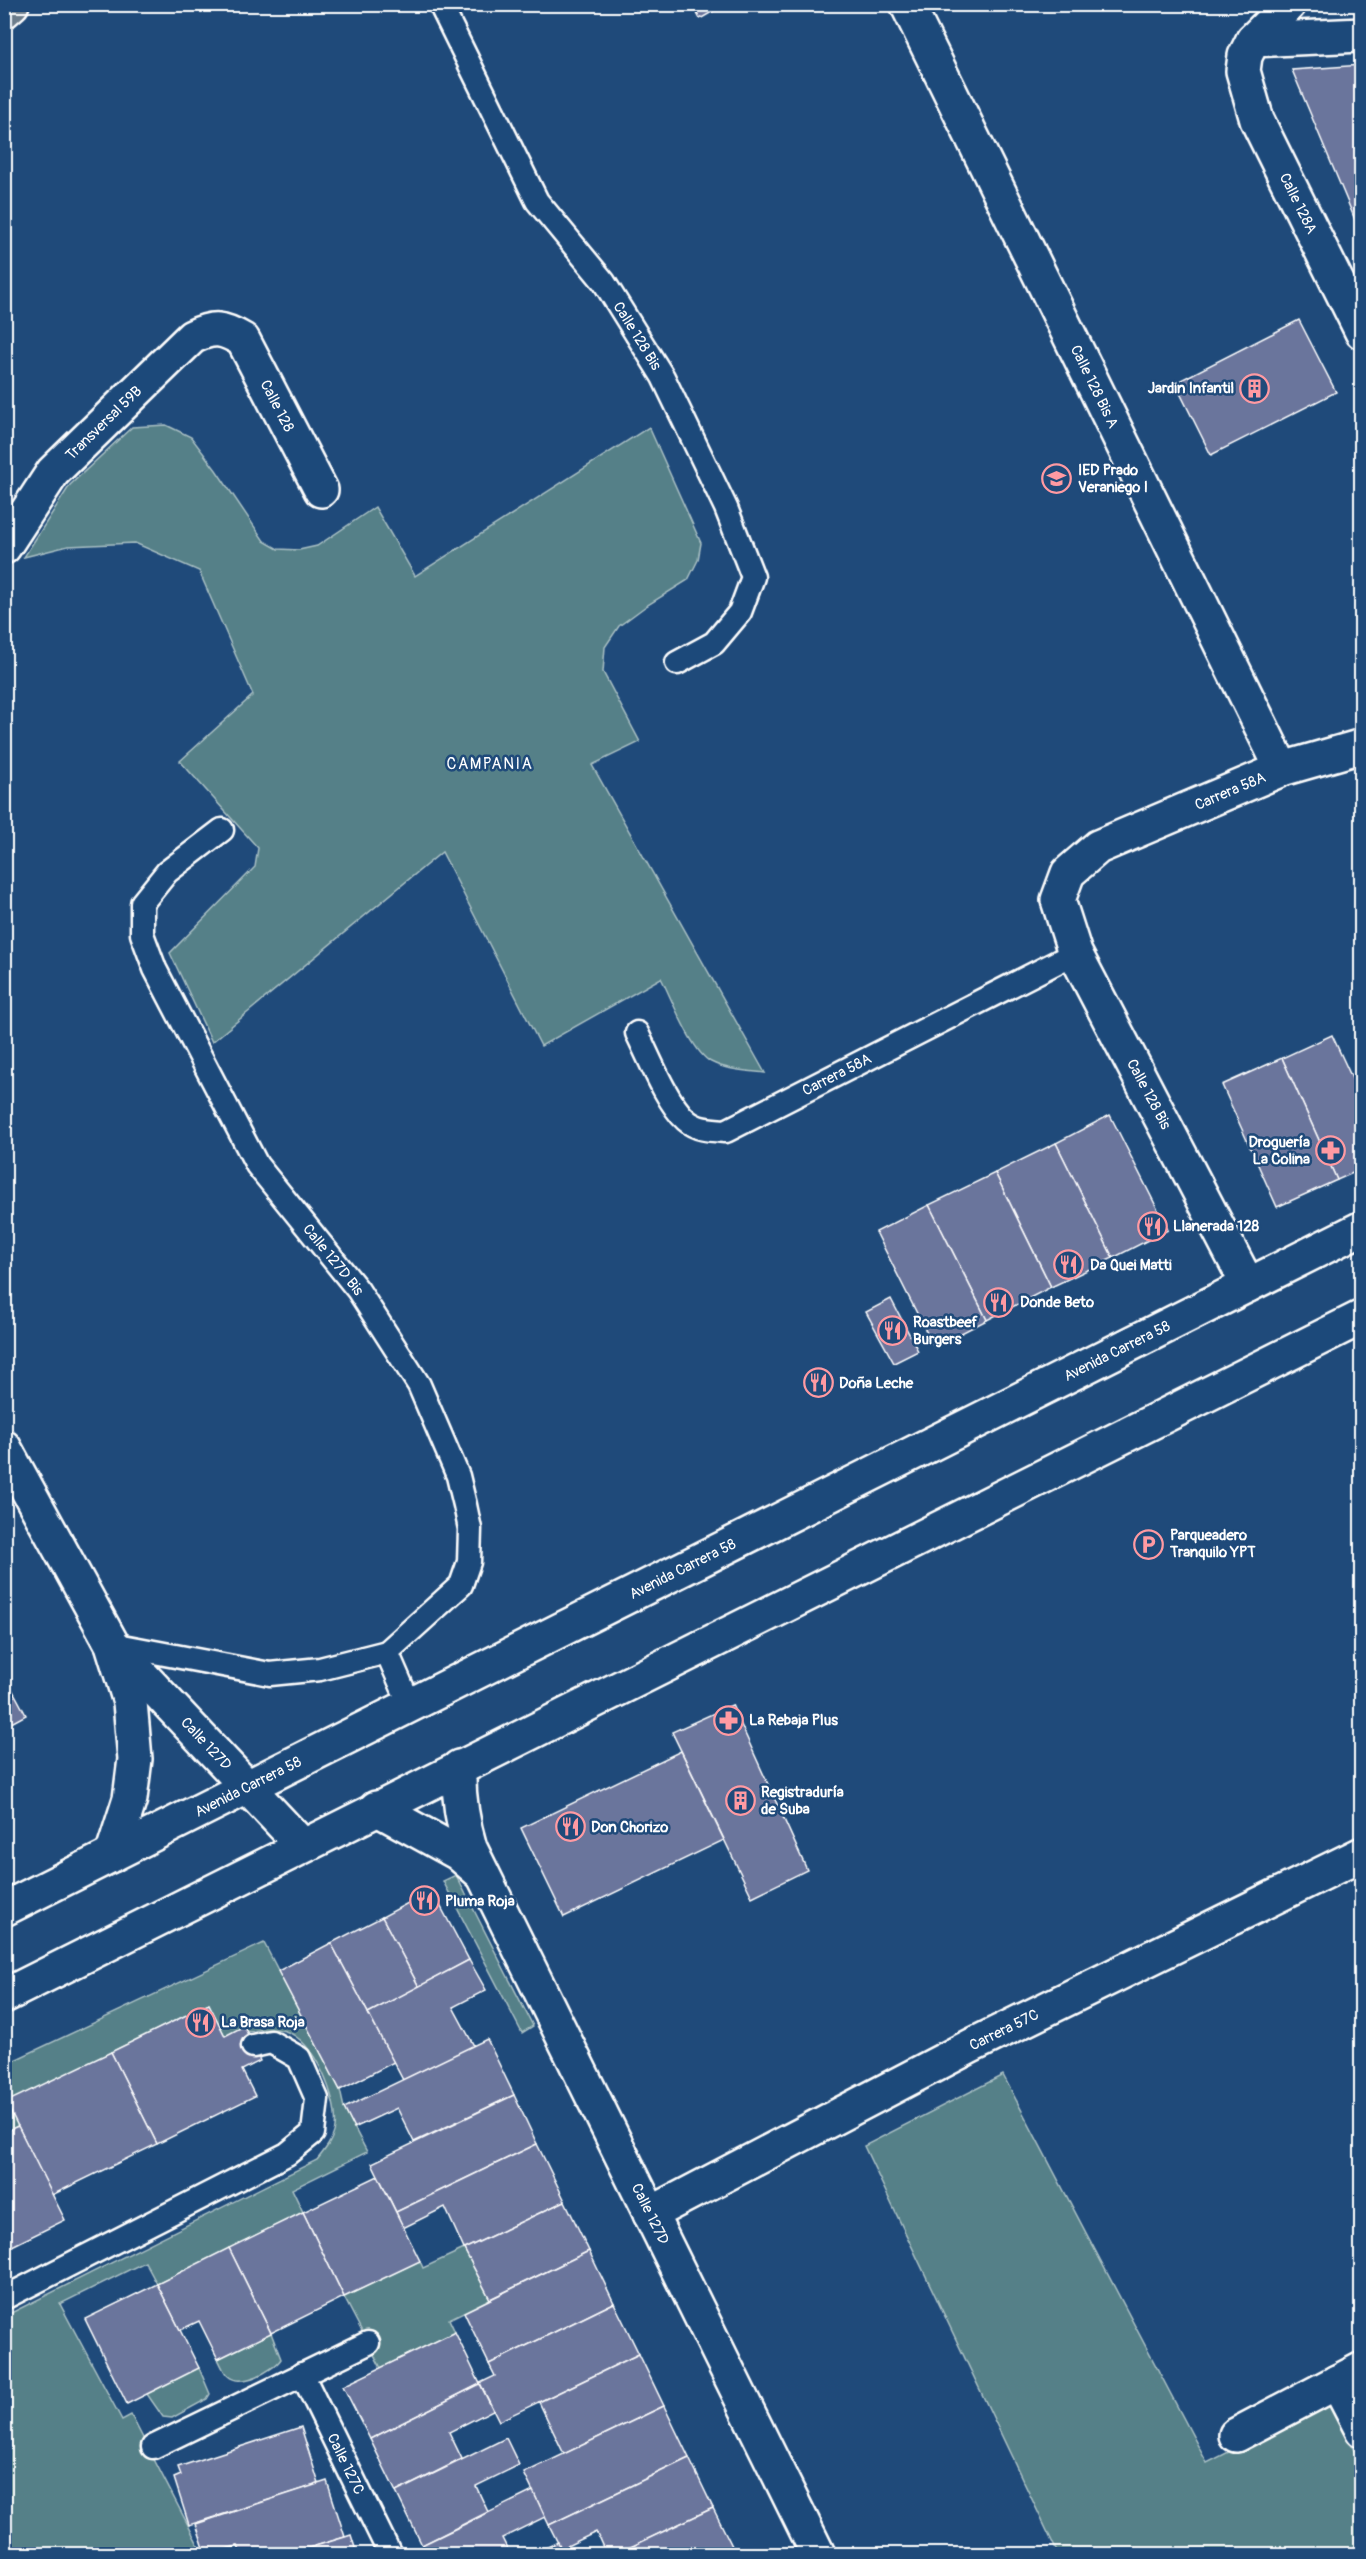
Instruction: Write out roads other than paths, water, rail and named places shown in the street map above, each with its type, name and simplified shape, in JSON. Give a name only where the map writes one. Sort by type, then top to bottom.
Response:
[{"type":"main road","points":[[4,11],[12,4]]},
{"type":"street","name":"Calle 128 Bis A","points":[[907,4],[1282,769]]},
{"type":"street","points":[[1253,40],[1289,4]]},
{"type":"street","points":[[1253,40],[1362,35]]},
{"type":"street","name":"Calle 128A","points":[[1253,40],[1245,56],[1243,71],[1257,120],[1362,332]]},
{"type":"street","name":"Transversal 59B","points":[[4,547],[52,472],[192,338],[207,330],[227,330]]},
{"type":"street","name":"Calle 128","points":[[227,330],[243,340],[252,355],[321,490]]},
{"type":"street","name":"Carrera 58A","points":[[1058,900],[1068,873],[1098,847],[1282,769],[1362,746]]},
{"type":"street","name":"Calle 128 Bis","points":[[1058,900],[1075,953],[1248,1285]]},
{"type":"street","name":"Avenida Carrera 58","points":[[4,1909],[1362,1228]]},
{"type":"street","points":[[4,1996],[1362,1317]]},
{"type":"street","name":"Calle 127D","points":[[4,1447],[112,1644],[130,1702],[135,1759],[130,1799],[112,1855]]},
{"type":"street","name":"Calle 127D","points":[[112,1644],[302,1845]]},
{"type":"street","name":"Calle 127D","points":[[459,1767],[458,1793],[470,1848],[818,2554]]},
{"type":"street","name":"Calle 127D","points":[[376,1808],[458,1853],[483,1875]]},
{"type":"street","name":"Carrera 57C","points":[[650,2214],[971,2046],[1362,1854]]},
{"type":"street","points":[[1236,2435],[1349,2375],[1362,2430]]},
{"type":"lane","name":"Calle 128 Bis","points":[[440,4],[537,201],[604,282],[663,377],[726,508],[753,577],[740,612],[714,643],[677,663]]},
{"type":"lane","name":"Calle 127D Bis","points":[[222,830],[167,872],[142,903],[142,934],[155,969],[257,1165],[358,1290],[419,1385],[458,1476],[465,1504],[470,1529],[469,1562],[461,1586],[387,1652]]},
{"type":"lane","name":"Carrera 58A","points":[[637,1033],[675,1107],[687,1121],[705,1130],[726,1131],[1075,953]]},
{"type":"lane","points":[[112,1644],[270,1674],[320,1669],[387,1652],[410,1704]]},
{"type":"lane","points":[[4,2298],[287,2154],[313,2133],[317,2099],[299,2058],[272,2042],[253,2046]]},
{"type":"lane","points":[[153,2447],[368,2343]]},
{"type":"lane","name":"Calle 127C","points":[[302,2374],[390,2554]]},
{"type":"place","name":"Jardin Infantil","points":[[1255,388]]},
{"type":"place","name":"IED Prado Veraniego I","points":[[1057,479]]},
{"type":"place","name":"Droguería La Colina","points":[[1331,1151]]},
{"type":"place","name":"Llanerada 128","points":[[1152,1226]]},
{"type":"place","name":"Da Quei Matti","points":[[1069,1265]]},
{"type":"place","name":"Donde Beto","points":[[999,1302]]},
{"type":"place","name":"Roastbeef Burgers","points":[[892,1331]]},
{"type":"place","name":"Doña Leche","points":[[818,1383]]},
{"type":"place","name":"Parqueadero Tranquilo YPT","points":[[1149,1544]]},
{"type":"place","name":"La Rebaja Plus","points":[[728,1720]]},
{"type":"place","name":"Registraduría de Suba","points":[[740,1801]]},
{"type":"place","name":"Don Chorizo","points":[[570,1827]]},
{"type":"place","name":"Pluma Roja","points":[[424,1901]]},
{"type":"place","name":"La Brasa Roja","points":[[200,2022]]},
{"type":"district","name":"CAMPANIA","points":[[490,763]]}]
